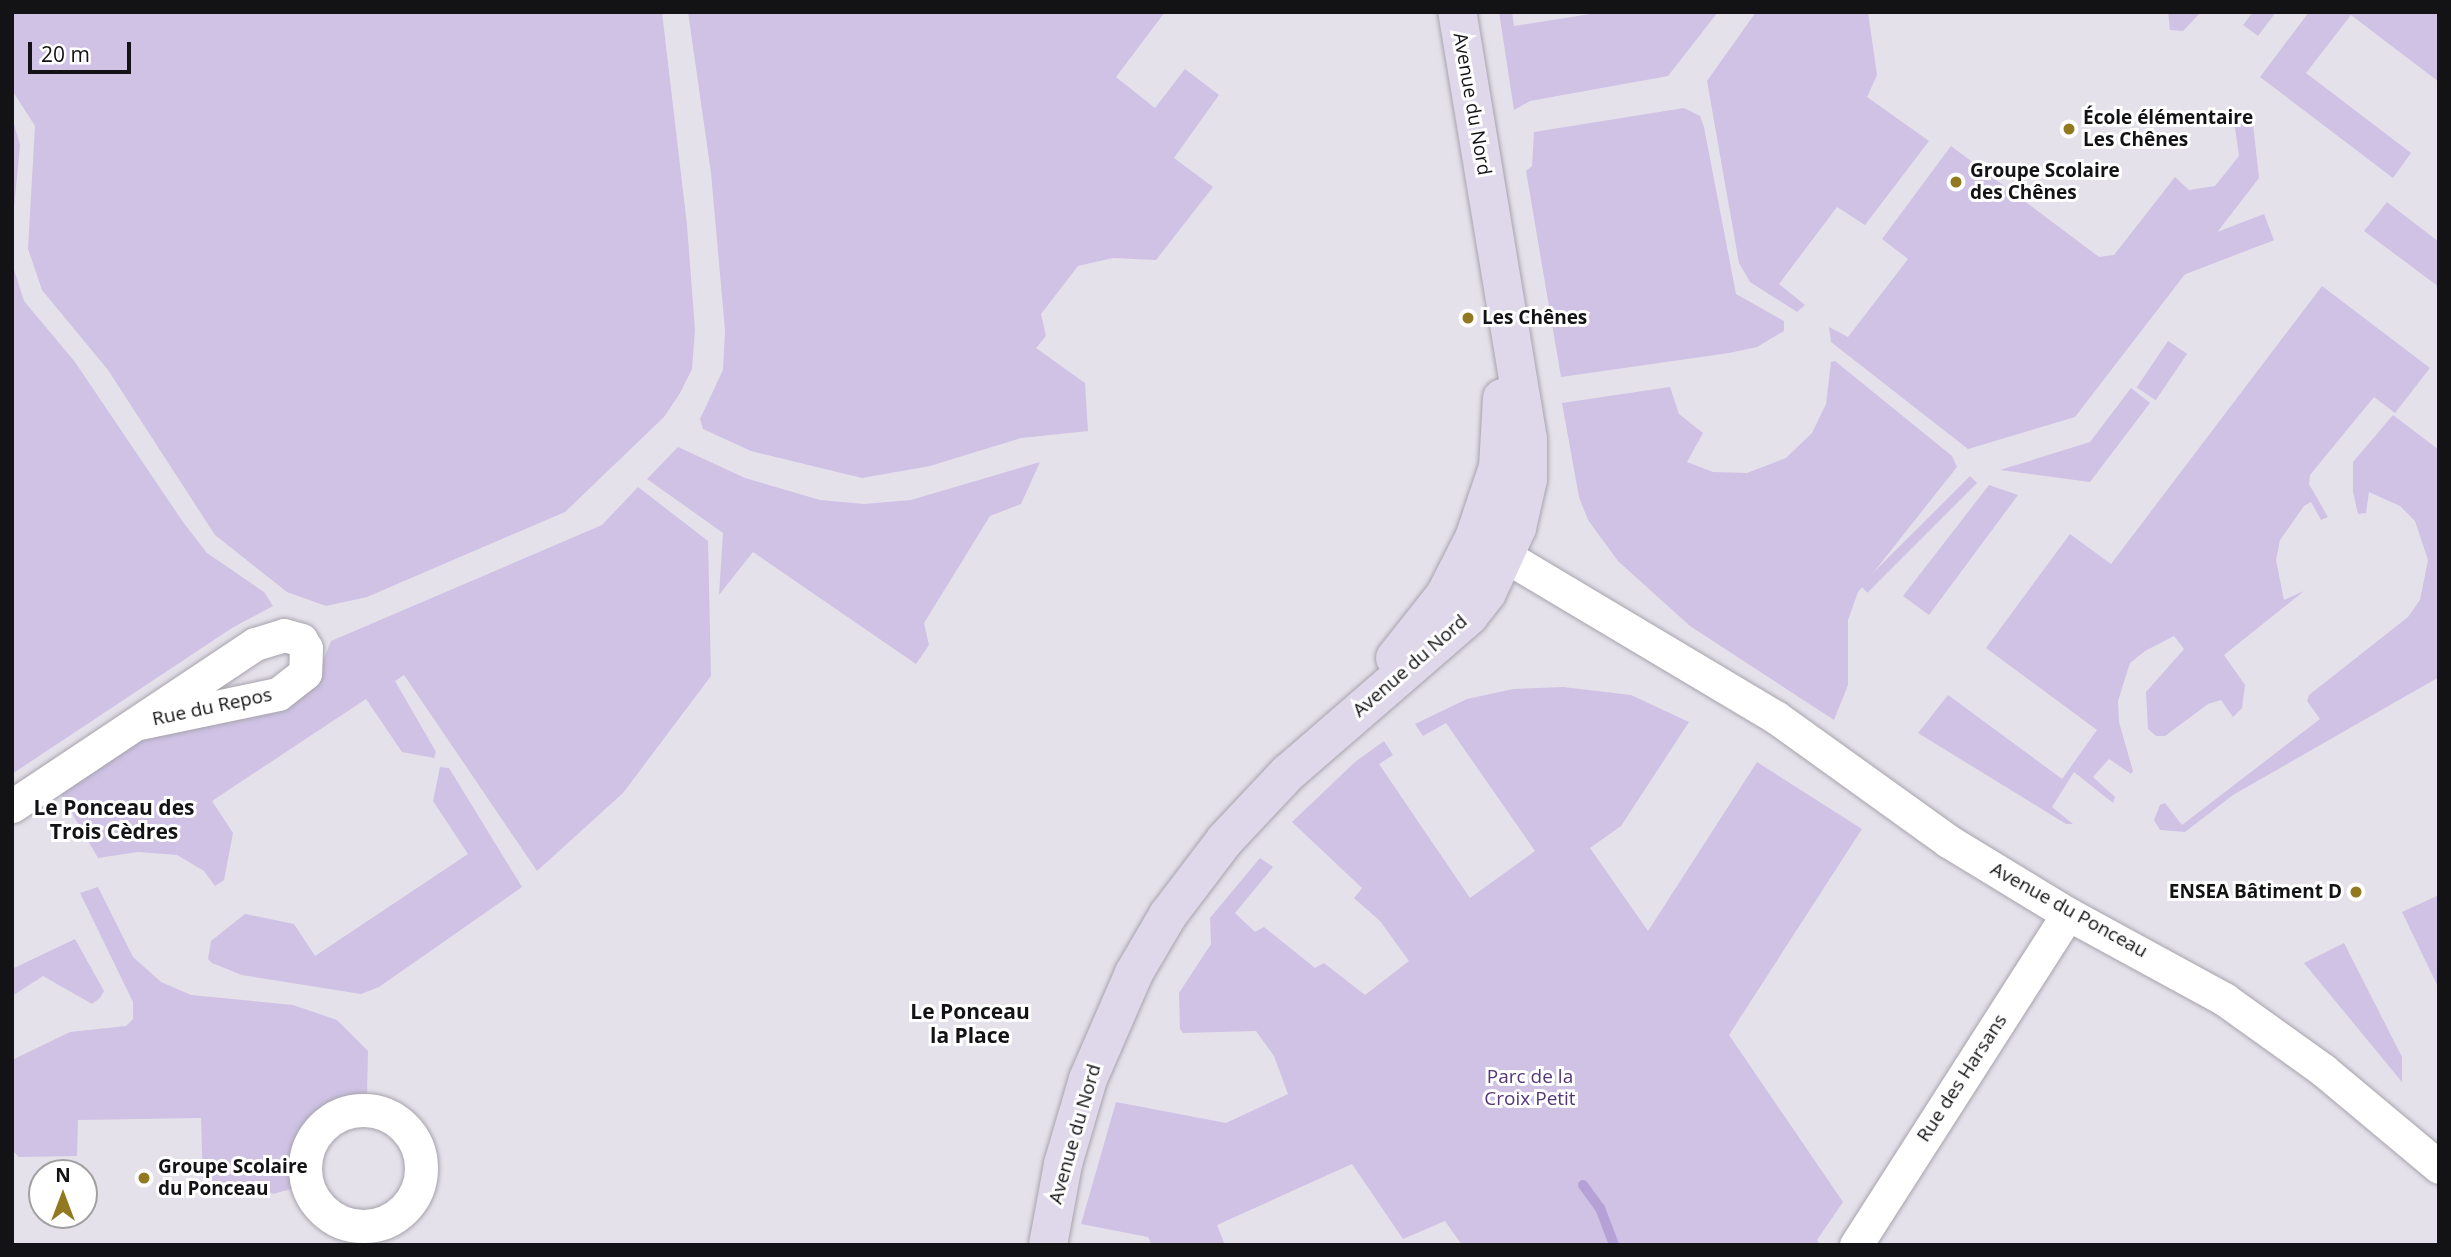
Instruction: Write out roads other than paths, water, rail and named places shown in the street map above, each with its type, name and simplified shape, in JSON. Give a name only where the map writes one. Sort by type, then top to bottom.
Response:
[{"type":"street","name":"Avenue du Nord","points":[[1031,1245],[1057,1122],[1093,1021],[1128,949],[1189,858],[1266,769],[1397,656],[1427,623],[1454,578],[1484,511],[1502,450],[1502,400],[1439,12]]},
{"type":"street","name":"Avenue du Nord","points":[[1048,1245],[1063,1164],[1088,1079],[1134,973],[1168,915],[1225,840],[1273,787],[1469,617],[1506,556],[1525,499],[1528,439],[1457,12]]},
{"type":"street","points":[[1484,511],[1506,556]]},
{"type":"street","name":"Avenue du Ponceau","points":[[1506,556],[1692,663],[1786,724],[1894,806],[2068,914],[2141,951],[2241,1010],[2439,1167]]},
{"type":"street","name":"Rue du Repos","points":[[12,806],[139,723]]},
{"type":"street","name":"Rue des Harsans","points":[[1856,1243],[2068,914]]},
{"type":"waterway","points":[[1583,1185],[1600,1208],[1614,1245]]},
{"type":"place","name":"École élémentaire Les Chênes","points":[[2069,129]]},
{"type":"place","name":"Groupe Scolaire des Chênes","points":[[1956,182]]},
{"type":"place","name":"Les Chênes","points":[[1468,318]]},
{"type":"place","name":"ENSEA Bâtiment D","points":[[2356,892]]},
{"type":"place","name":"Groupe Scolaire du Ponceau","points":[[144,1178]]},
{"type":"district","name":"Le Ponceau des Trois Cèdres","points":[[114,819]]},
{"type":"district","name":"Le Ponceau la Place","points":[[970,1023]]},
{"type":"park label","name":"Parc de la Croix Petit","points":[[1530,1088]]}]
